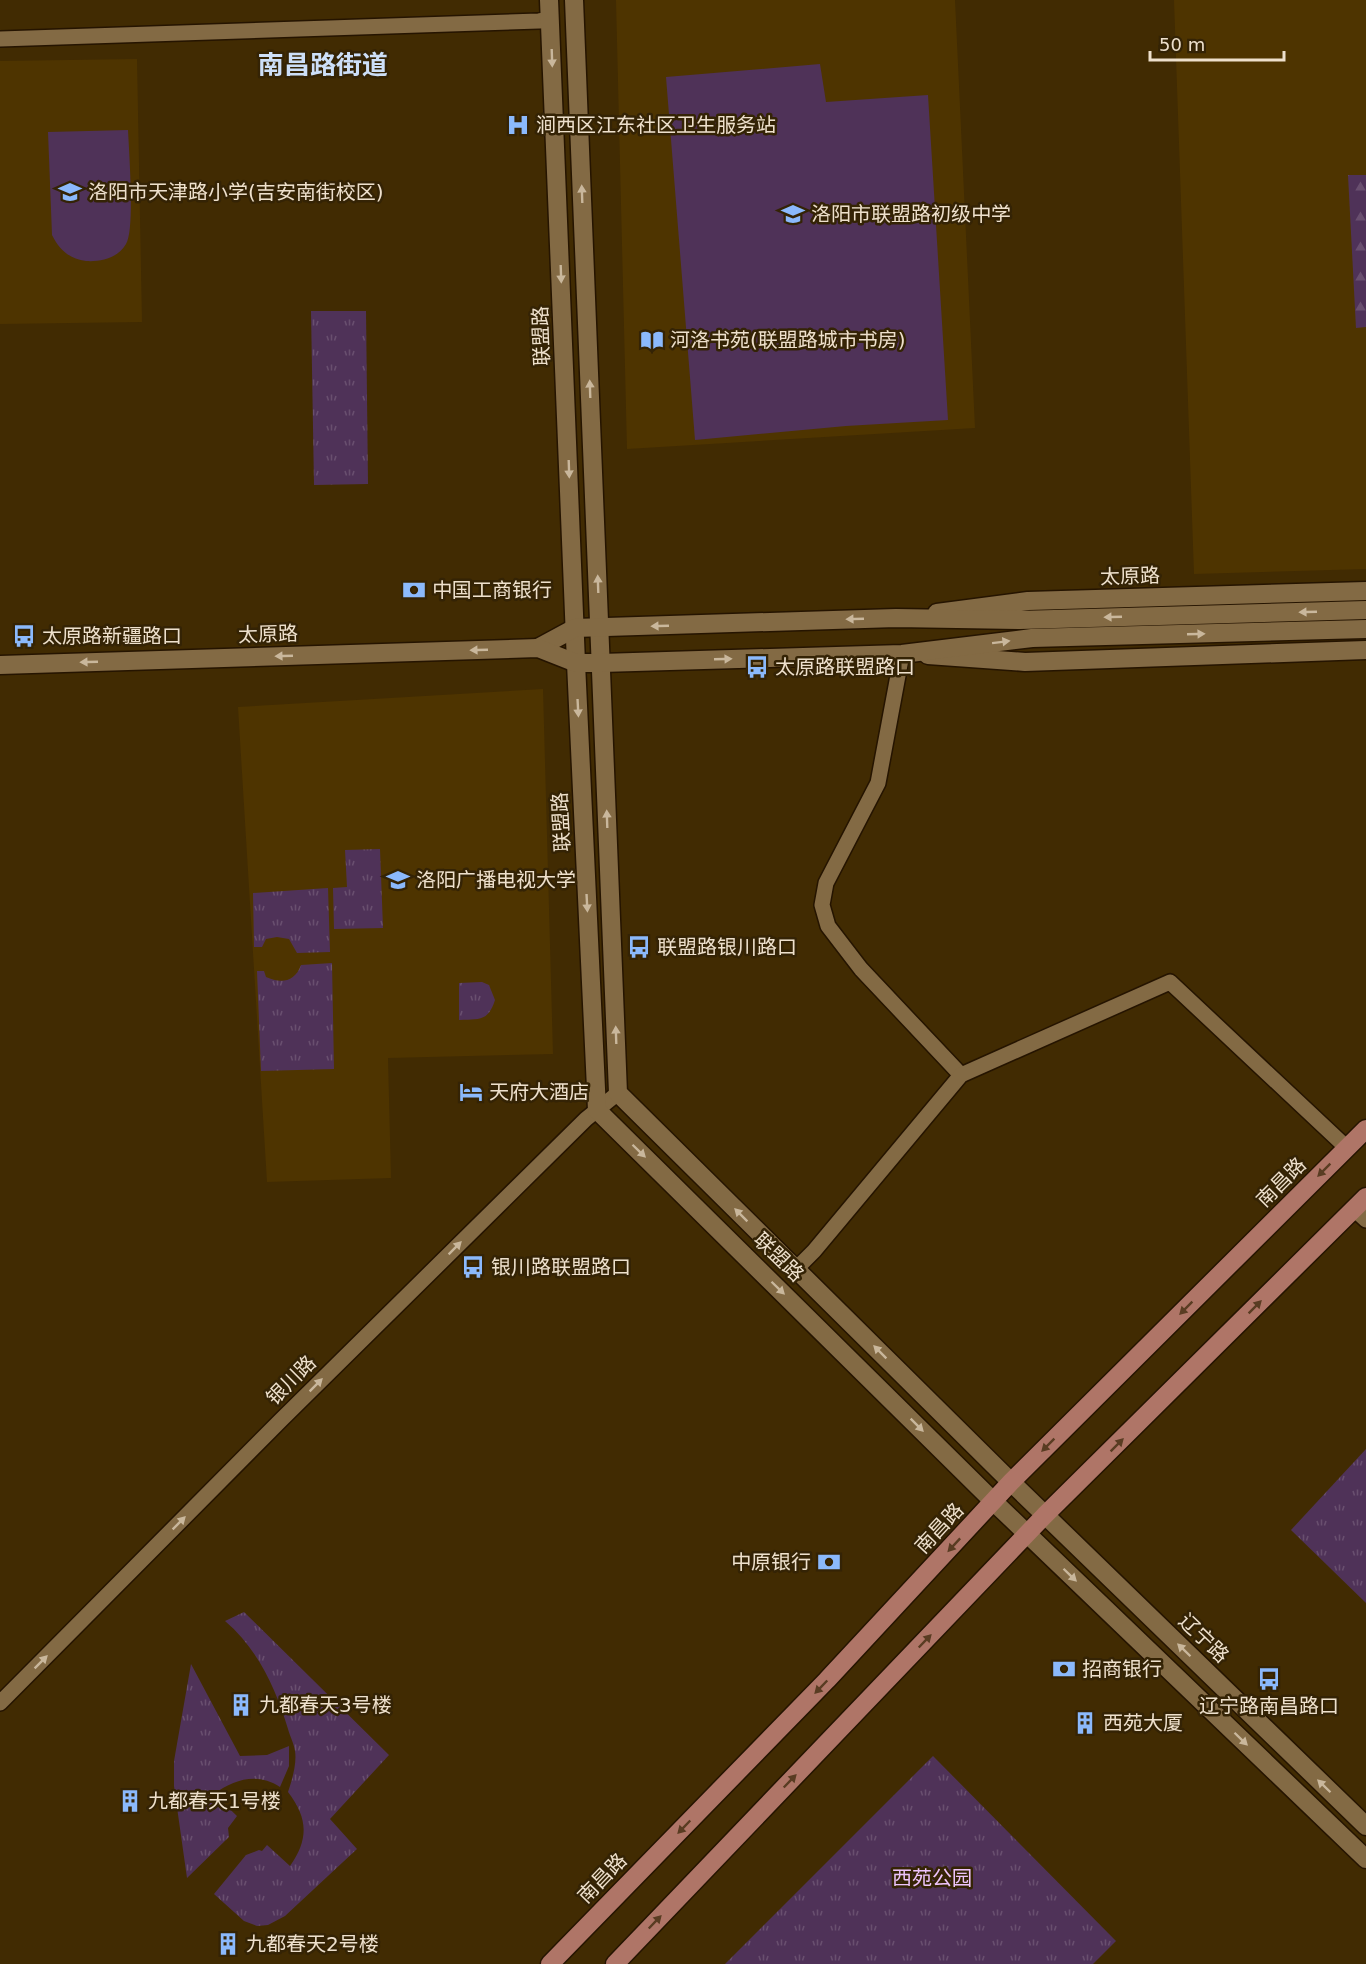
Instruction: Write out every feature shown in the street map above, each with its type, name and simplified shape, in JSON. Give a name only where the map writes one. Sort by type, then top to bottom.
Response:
[{"type":"main road","name":"联盟路","points":[[549,0],[597,1110],[1028,1534]]},
{"type":"main road","points":[[574,0],[618,1093]]},
{"type":"main road","name":"太原路","points":[[896,618],[1028,601],[1366,591]]},
{"type":"main road","name":"太原路","points":[[538,648],[575,628],[896,618],[1020,620],[1366,610]]},
{"type":"main road","name":"太原路","points":[[0,665],[538,648],[576,663],[601,663],[902,654],[1032,638],[1366,629]]},
{"type":"main road","name":"太原路","points":[[902,654],[1025,662],[1366,650]]},
{"type":"main road","name":"联盟路","points":[[618,1093],[1011,1482]]},
{"type":"main road","name":"南昌路","points":[[550,1964],[827,1680],[1011,1482],[1366,1129]]},
{"type":"main road","points":[[615,1964],[1045,1515],[1362,1209]]},
{"type":"main road","name":"辽宁路","points":[[1011,1482],[1366,1826]]},
{"type":"main road","points":[[1028,1534],[1366,1859]]},
{"type":"street","points":[[0,39],[527,22],[550,19]]},
{"type":"street","points":[[902,654],[878,783],[826,883],[822,905],[828,926],[861,969],[961,1075]]},
{"type":"street","points":[[796,1269],[814,1251],[961,1075],[1170,982],[1347,1148]]},
{"type":"street","name":"银川路","points":[[0,1703],[281,1420],[586,1119],[618,1093]]},
{"type":"shaded area","name":"洛阳市联盟路初级中学","points":[[616,0],[955,0],[975,428],[627,449]]},
{"type":"shaded area","points":[[1174,0],[1366,0],[1366,569],[1194,574]]},
{"type":"shaded area","name":"洛阳市天津路小学(吉安南街校区)","points":[[137,59],[142,322],[0,324],[0,61]]},
{"type":"shaded area","name":"洛阳广播电视大学","points":[[543,689],[553,1054],[388,1058],[391,1178],[267,1182],[238,707]]},
{"type":"green space","points":[[820,64],[826,102],[928,95],[948,420],[846,426],[695,440],[666,77]]},
{"type":"green space","points":[[128,130],[131,207],[129,236],[126,244],[114,256],[103,260],[86,261],[74,258],[61,249],[52,235],[48,132]]},
{"type":"green space","points":[[1348,175],[1366,175],[1366,327],[1356,328]]},
{"type":"green space","points":[[311,311],[366,311],[368,484],[314,485]]},
{"type":"green space","points":[[380,849],[383,928],[334,929],[333,888],[347,887],[345,850]]},
{"type":"green space","points":[[328,888],[330,952],[297,953],[289,939],[277,937],[266,939],[262,947],[254,947],[253,893]]},
{"type":"green space","points":[[332,963],[334,1069],[261,1071],[257,971],[264,971],[266,977],[282,981],[295,975],[301,965]]},
{"type":"green space","points":[[482,982],[489,985],[495,1000],[489,1012],[482,1018],[459,1020],[459,983]]},
{"type":"green space","points":[[1366,1449],[1366,1603],[1291,1530]]},
{"type":"green space","points":[[244,1612],[389,1755],[330,1819],[357,1849],[285,1916],[268,1925],[257,1926],[244,1921],[214,1894],[246,1855],[262,1851],[267,1845],[290,1866],[301,1847],[304,1829],[299,1811],[288,1792],[295,1767],[295,1751],[278,1699],[256,1657],[237,1632],[225,1621]]},
{"type":"green space","points":[[191,1664],[240,1756],[267,1755],[289,1746],[289,1766],[280,1787],[272,1782],[246,1779],[230,1784],[214,1794],[237,1816],[228,1828],[229,1837],[187,1878],[174,1786],[174,1761]]},
{"type":"green space","name":"西苑公园","points":[[933,1756],[1116,1941],[1093,1964],[725,1964]]},
{"type":"place","name":"涧西区江东社区卫生服务站","points":[[518,125]]},
{"type":"place","name":"洛阳市天津路小学(吉安南街校区)","points":[[70,192]]},
{"type":"place","name":"洛阳市联盟路初级中学","points":[[793,214]]},
{"type":"place","name":"河洛书苑(联盟路城市书房)","points":[[652,340]]},
{"type":"place","name":"中国工商银行","points":[[414,590]]},
{"type":"place","name":"太原路新疆路口","points":[[24,636]]},
{"type":"place","name":"太原路联盟路口","points":[[757,667]]},
{"type":"place","name":"洛阳广播电视大学","points":[[398,880]]},
{"type":"place","name":"联盟路银川路口","points":[[639,947]]},
{"type":"place","name":"天府大酒店","points":[[471,1092]]},
{"type":"place","name":"银川路联盟路口","points":[[473,1267]]},
{"type":"place","name":"中原银行","points":[[829,1562]]},
{"type":"place","name":"招商银行","points":[[1064,1669]]},
{"type":"place","name":"辽宁路南昌路口","points":[[1269,1679]]},
{"type":"place","name":"九都春天3号楼","points":[[241,1705]]},
{"type":"place","name":"西苑大厦","points":[[1085,1723]]},
{"type":"place","name":"九都春天1号楼","points":[[130,1801]]},
{"type":"place","name":"九都春天2号楼","points":[[228,1944]]},
{"type":"district","name":"南昌路街道","points":[[323,65]]}]
